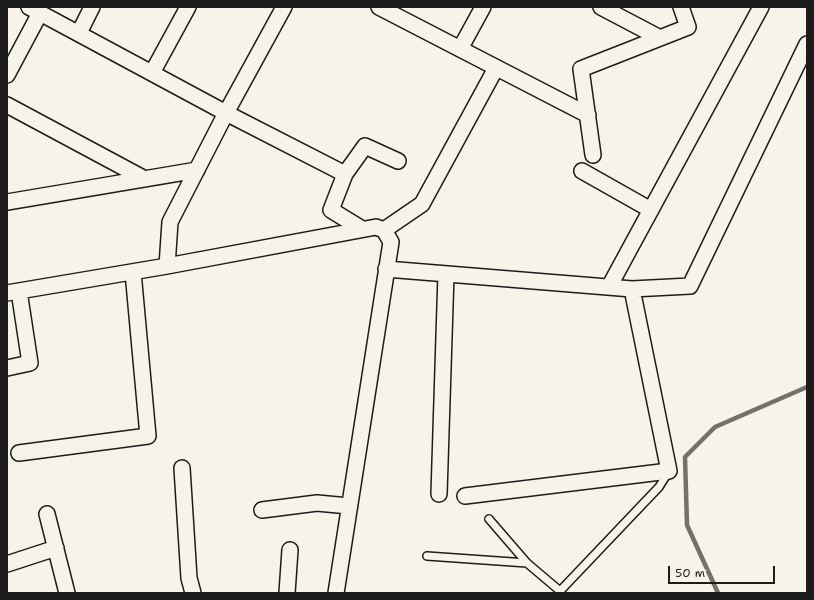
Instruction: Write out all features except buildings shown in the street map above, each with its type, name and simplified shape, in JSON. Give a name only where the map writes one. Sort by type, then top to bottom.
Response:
[{"type":"street","points":[[79,33],[92,7]]},
{"type":"street","points":[[152,73],[188,7]]},
{"type":"street","points":[[167,266],[170,222],[226,113],[284,7]]},
{"type":"street","points":[[379,7],[588,115]]},
{"type":"street","points":[[460,49],[483,7]]},
{"type":"street","points":[[602,7],[660,38]]},
{"type":"street","points":[[593,155],[581,69],[688,27],[681,7]]},
{"type":"street","points":[[609,287],[761,7]]},
{"type":"street","points":[[7,75],[34,10],[226,113],[346,174]]},
{"type":"street","points":[[386,269],[632,289],[690,286],[807,44]]},
{"type":"street","points":[[384,230],[422,204],[496,68]]},
{"type":"street","points":[[7,105],[145,179]]},
{"type":"street","points":[[362,229],[331,210],[346,174],[366,146],[398,161]]},
{"type":"street","points":[[7,202],[197,170]]},
{"type":"street","points":[[582,171],[651,210]]},
{"type":"street","points":[[7,368],[30,363],[13,292],[167,266],[362,229],[376,227],[384,230],[391,242],[336,593]]},
{"type":"street","points":[[19,453],[148,436],[133,272]]},
{"type":"street","points":[[439,494],[446,274]]},
{"type":"street","points":[[465,496],[669,471],[632,289]]},
{"type":"street","points":[[182,468],[189,578],[193,593]]},
{"type":"street","points":[[262,510],[317,503],[349,506]]},
{"type":"street","points":[[47,514],[67,593]]},
{"type":"street","points":[[7,564],[56,548]]},
{"type":"street","points":[[287,593],[290,550]]},
{"type":"lane","points":[[489,519],[527,563],[561,592],[659,487],[669,471]]},
{"type":"lane","points":[[427,556],[527,563]]},
{"type":"waterway","points":[[718,593],[687,525],[685,457],[715,427],[807,387]]}]
